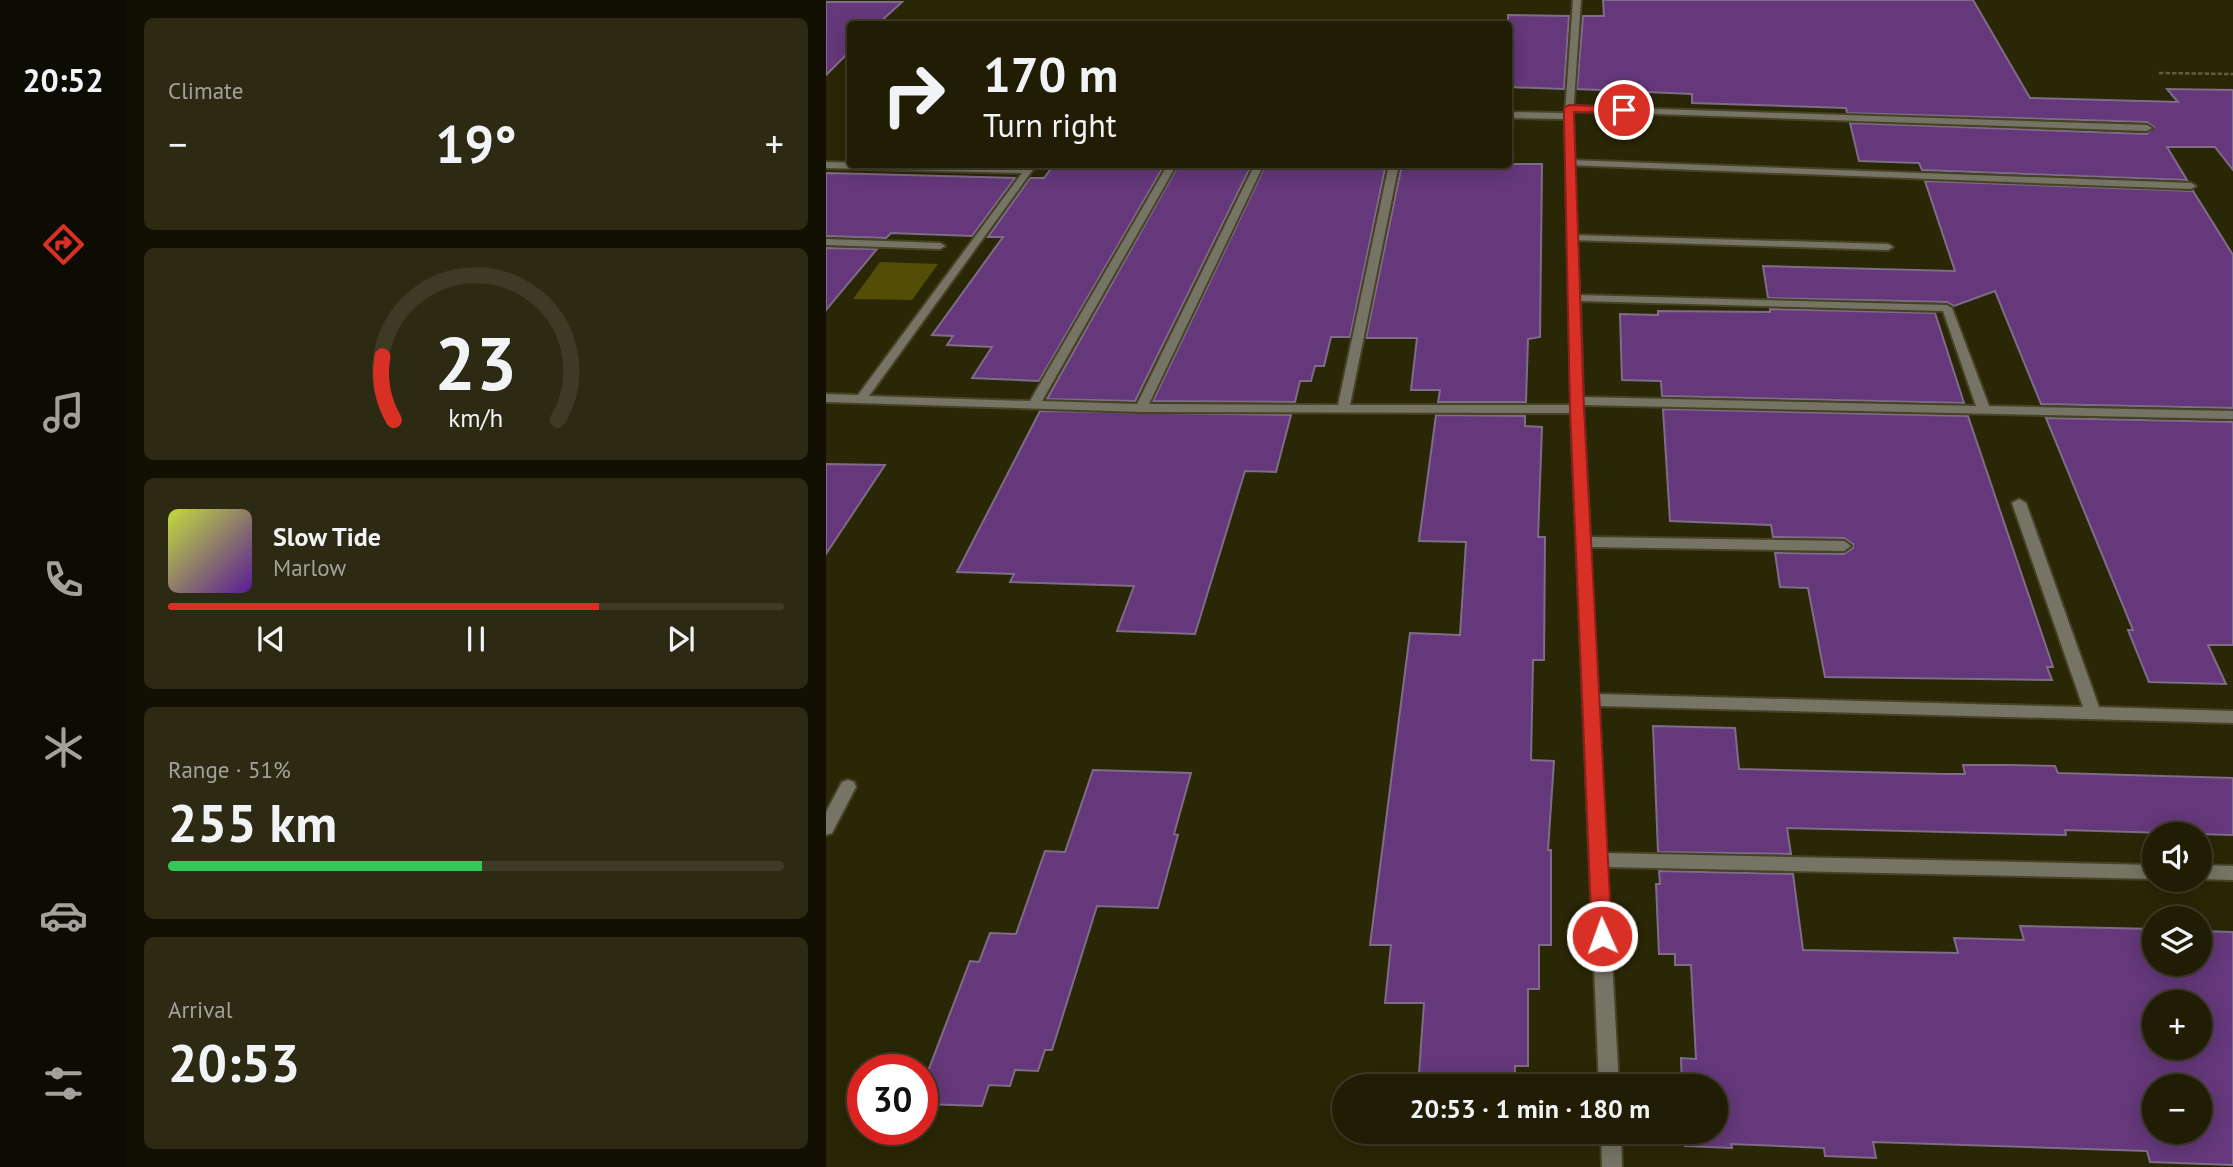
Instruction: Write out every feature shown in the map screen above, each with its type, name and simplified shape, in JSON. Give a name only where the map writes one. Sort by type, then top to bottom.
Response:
[{"type":"street","points":[[1577,0],[1569,112],[1577,405],[1608,1074]]},
{"type":"street","points":[[1512,115],[1569,112],[2147,128]]},
{"type":"street","points":[[1570,163],[2191,186]]},
{"type":"street","points":[[826,165],[847,165]]},
{"type":"street","points":[[861,399],[1030,168]]},
{"type":"street","points":[[1034,404],[1171,168]]},
{"type":"street","points":[[1142,408],[1257,168]]},
{"type":"street","points":[[1344,407],[1393,168]]},
{"type":"street","points":[[1573,238],[1888,247]]},
{"type":"street","points":[[826,243],[940,246]]},
{"type":"street","points":[[1575,298],[1947,308],[1984,410]]},
{"type":"street","points":[[826,398],[1142,408],[1577,405],[2233,415]]},
{"type":"street","points":[[2018,503],[2093,713]]},
{"type":"street","points":[[1583,542],[1844,546]]},
{"type":"street","points":[[1591,701],[2233,717]]},
{"type":"street","points":[[826,828],[848,787]]},
{"type":"street","points":[[1599,860],[2142,872]]},
{"type":"street","points":[[2212,872],[2233,873]]},
{"type":"street","points":[[1611,1144],[1612,1167]]},
{"type":"path","points":[[2159,74],[2233,74]]},
{"type":"shaded area","points":[[880,262],[938,264],[912,300],[853,299]]},
{"type":"building","points":[[1603,0],[1973,0],[2030,98],[2178,102],[2167,89],[2233,90],[2233,170],[2215,147],[2167,147],[2187,180],[1922,170],[1919,163],[1859,161],[1850,123],[2147,134],[2154,127],[2147,122],[1847,113],[1846,108],[1692,103],[1692,94],[1577,89],[1583,16],[1604,16]]},
{"type":"building","points":[[826,2],[902,2],[881,21],[847,21],[847,54],[826,75]]},
{"type":"building","points":[[1508,15],[1569,16],[1564,89],[1512,87],[1512,21],[1508,21]]},
{"type":"building","points":[[1512,164],[1542,164],[1540,337],[1528,339],[1526,402],[1438,402],[1440,390],[1411,390],[1417,338],[1366,338],[1401,168],[1512,168]]},
{"type":"building","points":[[1052,168],[1163,168],[1039,381],[972,378],[992,347],[947,345],[953,336],[932,335],[1003,237],[988,237],[1030,178],[1044,178]]},
{"type":"building","points":[[1177,168],[1250,168],[1135,401],[1047,399]]},
{"type":"building","points":[[1264,168],[1385,168],[1350,337],[1331,337],[1324,366],[1315,366],[1311,381],[1300,381],[1295,402],[1153,401]]},
{"type":"building","points":[[826,173],[1015,178],[972,236],[891,233],[886,238],[826,236]]},
{"type":"building","points":[[1925,181],[2193,191],[2233,255],[2233,408],[2041,404],[1995,291],[1954,306],[1947,302],[1768,298],[1763,266],[1955,271]]},
{"type":"building","points":[[826,248],[877,249],[826,310]]},
{"type":"building","points":[[1770,309],[1935,313],[1964,403],[1662,396],[1661,381],[1622,380],[1620,314],[1658,315],[1658,311],[1770,312]]},
{"type":"building","points":[[1663,409],[1968,416],[2053,667],[2047,667],[2052,680],[1825,677],[1808,588],[1780,587],[1775,553],[1844,554],[1853,548],[1853,544],[1844,538],[1773,537],[1771,525],[1670,521]]},
{"type":"building","points":[[1040,411],[1291,415],[1276,472],[1245,471],[1195,634],[1117,631],[1134,586],[1010,582],[1014,574],[957,572]]},
{"type":"building","points":[[1436,415],[1525,416],[1525,426],[1542,427],[1538,537],[1545,537],[1544,660],[1533,660],[1531,760],[1554,761],[1548,850],[1551,850],[1551,945],[1539,945],[1539,989],[1528,989],[1528,1066],[1515,1066],[1515,1074],[1419,1074],[1424,1003],[1385,1003],[1391,945],[1370,945],[1410,633],[1460,635],[1466,542],[1419,541]]},
{"type":"building","points":[[2046,418],[2233,422],[2233,645],[2208,645],[2226,684],[2149,682],[2128,630],[2133,630]]},
{"type":"building","points":[[826,464],[885,465],[826,554]]},
{"type":"building","points":[[1653,726],[1735,728],[1739,769],[1965,774],[1963,765],[2011,765],[2055,766],[2058,773],[2233,778],[2233,835],[2212,834],[2212,822],[2142,822],[2142,832],[2065,830],[2066,835],[1787,828],[1791,854],[1658,852]]},
{"type":"building","points":[[1093,770],[1191,773],[1158,908],[1097,906],[1052,1050],[1045,1050],[1038,1071],[1015,1070],[1010,1086],[989,1085],[982,1106],[938,1105],[938,1054],[935,1054],[970,961],[979,962],[990,933],[1016,934],[1045,851],[1065,852]]},
{"type":"building","points":[[1659,871],[1793,874],[1803,950],[1958,953],[1954,938],[2024,940],[2020,926],[2142,929],[2142,976],[2212,976],[2212,931],[2233,932],[2233,1165],[2150,1162],[2147,1151],[1873,1142],[1876,1158],[1825,1156],[1824,1148],[1731,1144],[1732,1148],[1685,1146],[1728,1144],[1728,1074],[1682,1074],[1681,1058],[1696,1059],[1691,965],[1675,965],[1675,954],[1659,954],[1656,884],[1660,884]]},
{"type":"route","points":[[1602,936],[1577,409],[1569,108],[1624,110]]}]
